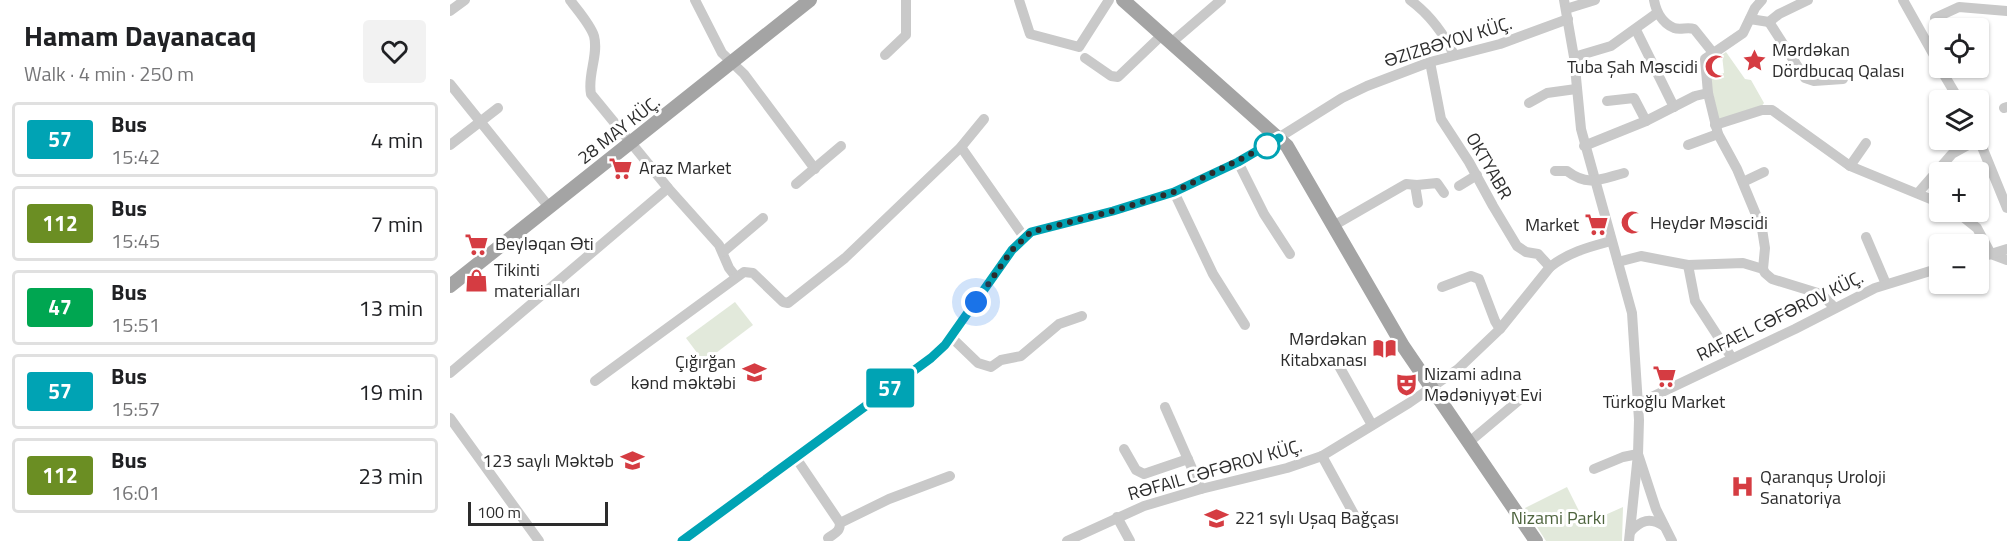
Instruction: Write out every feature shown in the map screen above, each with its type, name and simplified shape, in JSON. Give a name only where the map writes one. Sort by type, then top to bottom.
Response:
[{"type":"main road","name":"28 MAY KÜÇ.","points":[[450,286],[810,0]]},
{"type":"main road","points":[[1124,0],[1279,138],[1290,152],[1403,346],[1536,541]]},
{"type":"street","points":[[450,12],[465,0]]},
{"type":"street","points":[[570,0],[593,35],[591,94],[723,252],[729,268],[736,277]]},
{"type":"street","points":[[695,0],[719,48],[744,74],[815,169]]},
{"type":"street","points":[[885,55],[906,35],[906,0]]},
{"type":"street","points":[[1019,0],[1030,34],[1079,47],[1109,0]]},
{"type":"street","points":[[1085,58],[1111,76],[1118,77],[1221,0]]},
{"type":"street","name":"ƏZIZBƏYOV KÜÇ.","points":[[1024,237],[1043,229],[1174,192],[1238,162],[1356,90],[1430,62],[1500,44],[1566,10],[1594,0]]},
{"type":"street","points":[[1654,0],[1657,13],[1674,28],[1694,28],[1714,54]]},
{"type":"street","points":[[1762,0],[1755,8],[1746,29],[1740,36],[1706,57],[1704,62],[1708,93],[1717,130],[1743,182],[1762,229],[1765,248],[1763,269],[1772,279],[1821,294],[1835,308]]},
{"type":"street","points":[[1750,19],[1769,22],[1779,14],[1808,0]]},
{"type":"street","points":[[1903,0],[1929,47]]},
{"type":"street","points":[[1416,2],[1440,32],[1454,55]]},
{"type":"street","points":[[1935,18],[1957,3],[2007,11]]},
{"type":"street","points":[[1566,10],[1574,57],[1578,116],[1584,146],[1632,314],[1639,403],[1638,454],[1629,537]]},
{"type":"street","points":[[1574,57],[1611,46],[1657,13]]},
{"type":"street","points":[[1769,22],[1805,78],[1814,81],[1843,78]]},
{"type":"street","points":[[1636,30],[1658,79],[1674,107]]},
{"type":"street","name":"OKTYABR","points":[[1430,62],[1441,119],[1517,246],[1526,252],[1538,254],[1551,267]]},
{"type":"street","points":[[450,84],[549,207]]},
{"type":"street","points":[[1529,103],[1547,93],[1576,89]]},
{"type":"street","points":[[1584,146],[1646,121],[1698,94],[1708,93]]},
{"type":"street","points":[[1607,101],[1634,98],[1646,121]]},
{"type":"street","points":[[450,145],[498,108]]},
{"type":"street","points":[[1688,145],[1762,110],[1772,110],[1850,166],[1929,198]]},
{"type":"street","points":[[595,381],[744,272],[753,273],[783,302],[788,303],[845,258],[961,147],[984,119]]},
{"type":"street","points":[[1850,166],[1866,143]]},
{"type":"street","points":[[796,184],[842,146]]},
{"type":"street","points":[[682,541],[931,358],[951,337],[1024,237],[961,147]]},
{"type":"street","points":[[1918,194],[1952,154],[1959,150]]},
{"type":"street","points":[[1984,150],[2007,208]]},
{"type":"street","points":[[1238,162],[1264,214],[1290,254]]},
{"type":"street","points":[[1555,171],[1567,171],[1575,178],[1594,181],[1624,173]]},
{"type":"street","points":[[1743,182],[1764,172]]},
{"type":"street","points":[[1459,186],[1476,175]]},
{"type":"street","points":[[1333,225],[1406,184],[1437,183],[1444,193]]},
{"type":"street","points":[[1415,185],[1418,203]]},
{"type":"street","points":[[450,373],[668,188]]},
{"type":"street","points":[[1174,192],[1213,274],[1245,325]]},
{"type":"street","points":[[723,252],[763,218]]},
{"type":"street","points":[[1970,222],[1977,228],[1991,254],[2007,260]]},
{"type":"street","points":[[1866,237],[1886,284]]},
{"type":"street","name":"RƏFAIL CƏFƏROV KÜÇ.","points":[[1067,541],[1144,506],[1287,468],[1322,456],[1431,389],[1458,369],[1500,329],[1551,267],[1572,252],[1611,241]]},
{"type":"street","points":[[1991,254],[2007,249]]},
{"type":"street","points":[[1618,262],[1641,256],[1688,265],[1733,262],[1763,269]]},
{"type":"street","points":[[1688,265],[1695,301],[1732,358]]},
{"type":"street","name":"RAFAEL CƏFƏROV KÜÇ.","points":[[1639,403],[1886,284],[1929,271]]},
{"type":"street","points":[[1442,287],[1464,278],[1475,277],[1481,284],[1500,329]]},
{"type":"street","points":[[951,337],[978,363],[991,367],[1001,360],[1022,356],[1059,324],[1082,316]]},
{"type":"street","points":[[1339,366],[1372,425]]},
{"type":"street","points":[[1468,443],[1524,396]]},
{"type":"street","points":[[1165,407],[1201,489]]},
{"type":"street","points":[[450,418],[539,541]]},
{"type":"street","points":[[1124,449],[1136,470],[1144,474],[1188,459]]},
{"type":"street","points":[[1594,469],[1623,457],[1638,454]]},
{"type":"street","points":[[1638,454],[1651,495],[1672,541]]},
{"type":"street","points":[[1322,456],[1356,518]]},
{"type":"street","points":[[796,458],[840,523],[838,532],[828,538]]},
{"type":"street","points":[[840,523],[889,499],[950,476]]},
{"type":"street","points":[[1117,517],[1130,541]]},
{"type":"street","points":[[1629,537],[1637,525],[1646,521],[1654,520],[1664,526]]},
{"type":"green space","points":[[1726,52],[1745,79],[1751,80],[1764,103],[1760,108],[1719,121],[1709,76],[1724,73],[1722,55]]},
{"type":"green space","points":[[735,302],[753,325],[704,362],[686,338]]},
{"type":"green space","name":"Nizami Parkı","points":[[1567,487],[1580,513],[1596,519],[1623,507],[1622,541],[1546,541],[1525,508]]},
{"type":"bus line","name":"57","points":[[682,541],[931,358],[945,345],[1012,250],[1031,232],[1113,211],[1174,192],[1238,162],[1279,138]]},
{"type":"place","name":"Mərdəkan Dördbucaq Qalası","points":[[1754,60]]},
{"type":"place","name":"Tuba Şah Məscidi","points":[[1716,67]]},
{"type":"place","name":"Araz Market","points":[[621,168]]},
{"type":"place","name":"Heydər Məscidi","points":[[1632,223]]},
{"type":"place","name":"Market","points":[[1597,225]]},
{"type":"place","name":"Beyləqan Əti","points":[[477,244]]},
{"type":"place","name":"Tikinti materialları","points":[[476,280]]},
{"type":"place","name":"Mərdəkan Kitabxanası","points":[[1385,349]]},
{"type":"place","name":"Çığırğan kənd məktəbi","points":[[754,372]]},
{"type":"place","name":"Türkoğlu Market","points":[[1664,376]]},
{"type":"place","name":"Nizami adına Mədəniyyət Evi","points":[[1406,384]]},
{"type":"place","name":"123 saylı Məktəb","points":[[632,461]]},
{"type":"place","name":"Qaranquş Uroloji Sanatoriya","points":[[1742,487]]},
{"type":"place","name":"221 sylı Uşaq Bağçası","points":[[1217,518]]},
{"type":"route","points":[[976,302],[1012,250],[1031,232],[1113,211],[1174,192],[1267,146]]}]
